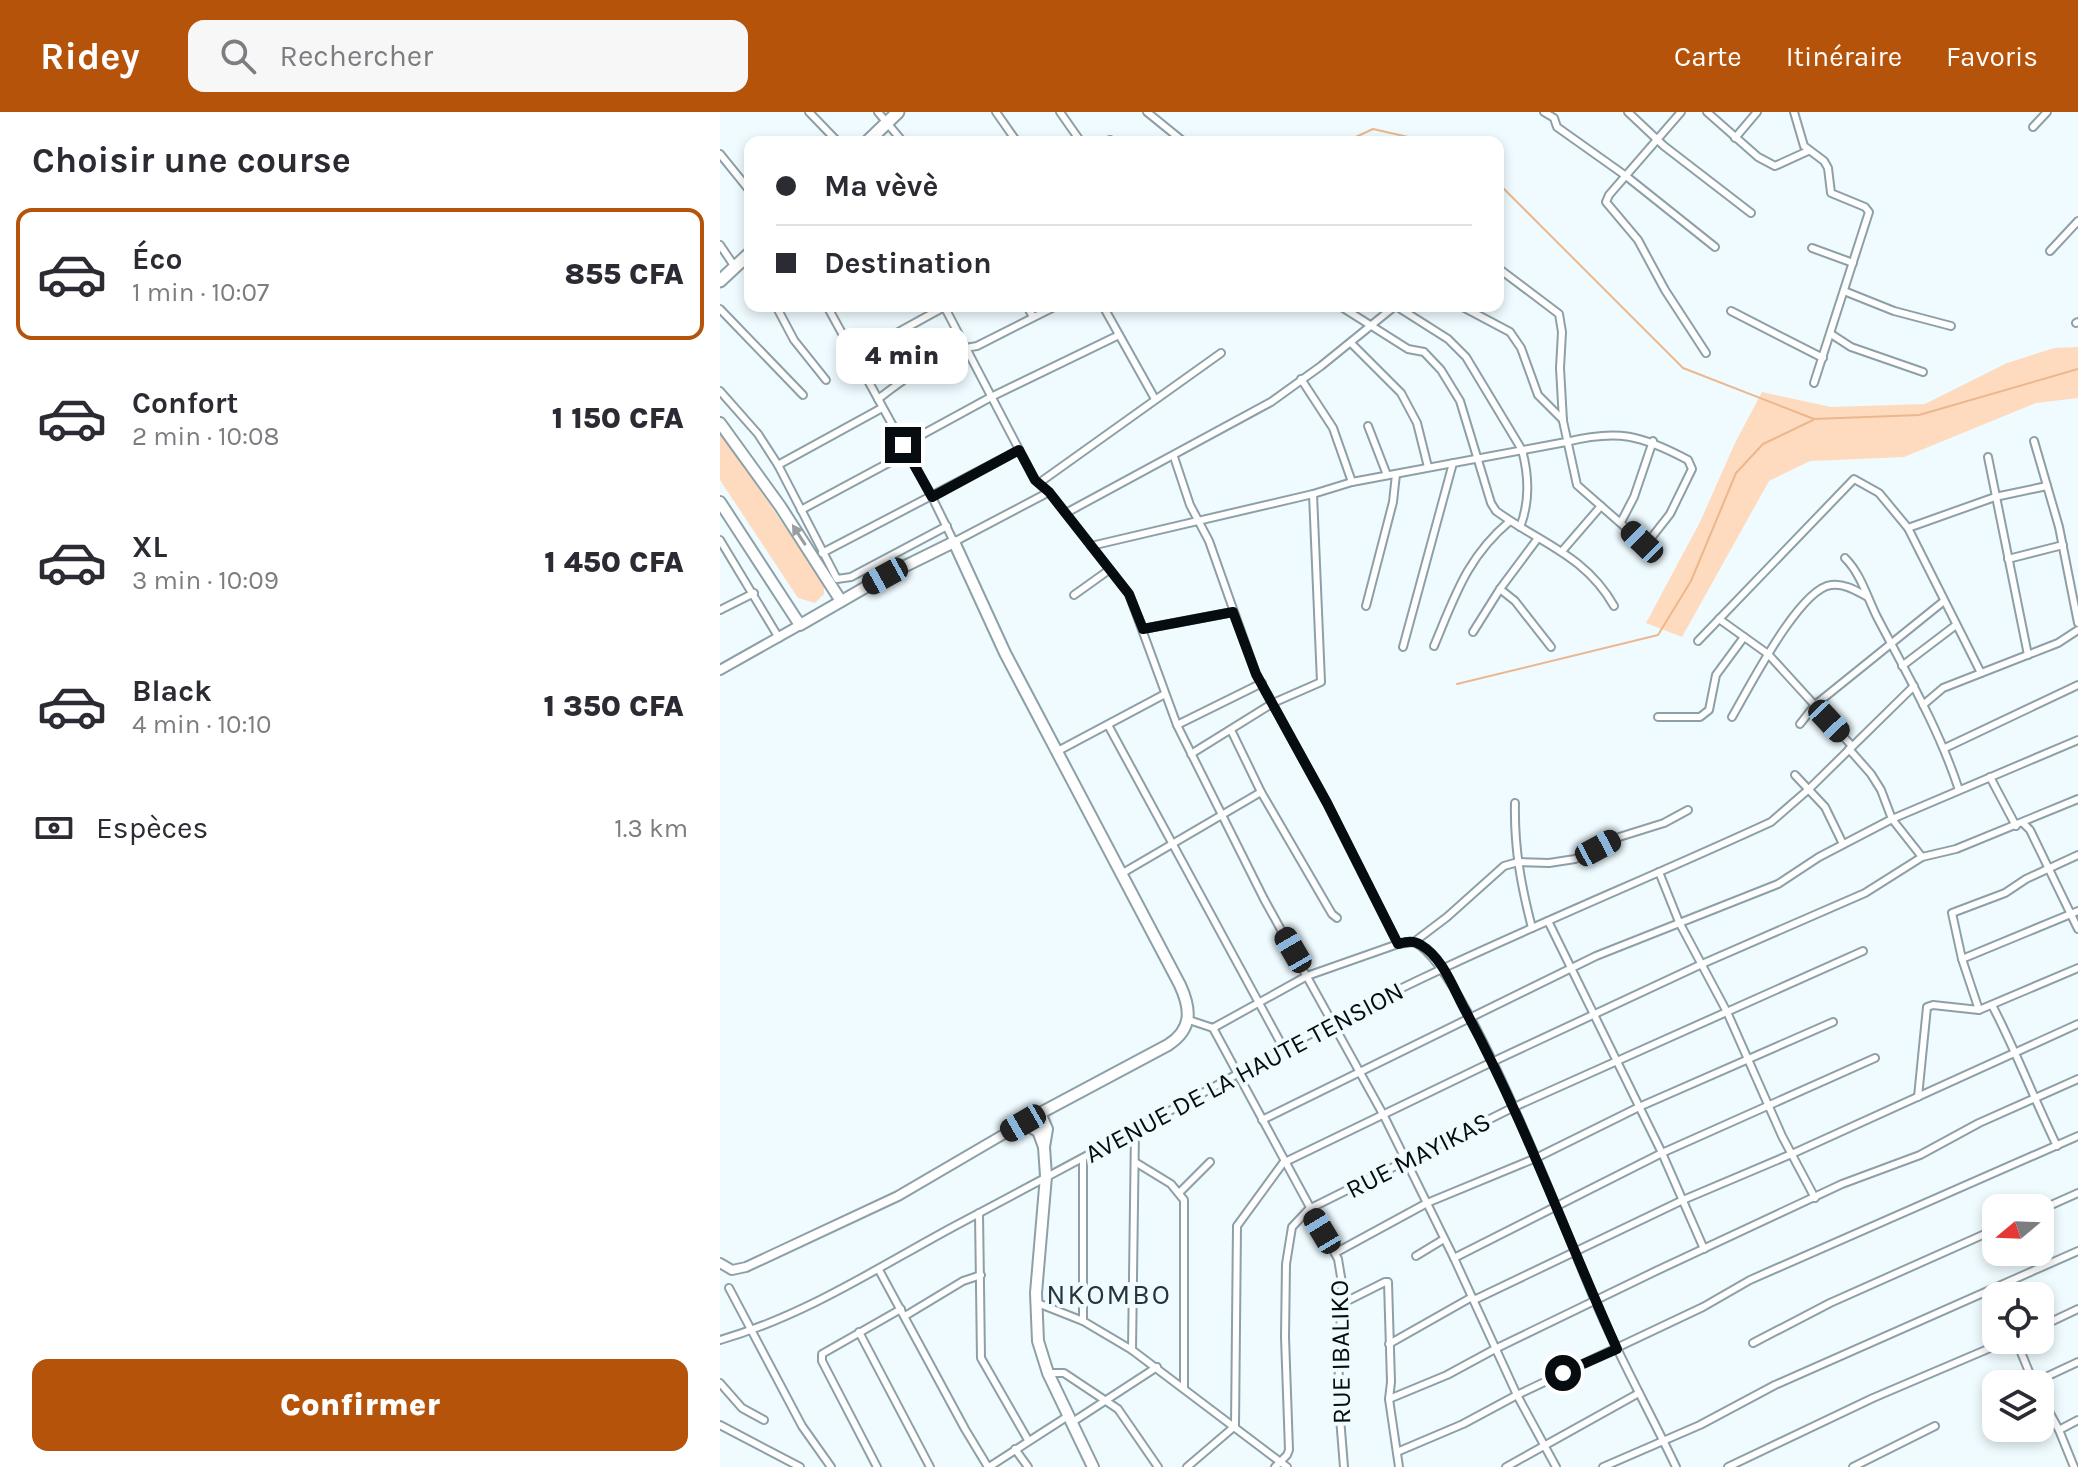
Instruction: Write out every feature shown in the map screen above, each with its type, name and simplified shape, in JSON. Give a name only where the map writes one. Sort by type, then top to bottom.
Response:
[{"type":"highway","points":[[873,136],[898,112]]},
{"type":"highway","points":[[720,281],[744,263]]},
{"type":"main road","points":[[720,423],[780,506],[841,601]]},
{"type":"main road","points":[[720,502],[800,625],[954,542],[1005,653],[1180,985],[1187,1001],[1189,1020],[1175,1040],[1032,1118]]},
{"type":"main road","points":[[1058,1103],[1043,1130],[1046,1176],[1035,1302],[1038,1341],[1048,1373],[1093,1467]]},
{"type":"main road","points":[[1032,1118],[1043,1130]]},
{"type":"main road","points":[[1032,1118],[1043,1130]]},
{"type":"street","points":[[809,112],[832,136]]},
{"type":"street","points":[[878,112],[898,136]]},
{"type":"street","points":[[996,112],[1013,136]]},
{"type":"street","points":[[1060,112],[1077,136]]},
{"type":"street","points":[[1147,112],[1177,136]]},
{"type":"street","points":[[1544,112],[1554,118],[1557,127],[1626,176],[1715,247]]},
{"type":"street","points":[[1628,112],[1658,140],[1751,213]]},
{"type":"street","points":[[1681,112],[1606,199],[1608,207],[1638,240],[1665,290],[1706,353]]},
{"type":"street","points":[[1707,112],[1758,157],[1775,166],[1808,151]]},
{"type":"street","points":[[1735,138],[1757,112]]},
{"type":"street","points":[[1794,112],[1802,142],[1828,168],[1831,193],[1865,207],[1869,212],[1814,383]]},
{"type":"street","points":[[2033,127],[2047,112]]},
{"type":"street","points":[[720,154],[744,184]]},
{"type":"street","points":[[2050,251],[2078,221]]},
{"type":"street","points":[[720,245],[744,261]]},
{"type":"street","points":[[1812,248],[1853,263]]},
{"type":"street","points":[[1091,546],[1352,482],[1566,442],[1597,434],[1653,441],[1688,460],[1692,469],[1670,514],[1648,542],[1642,542],[1578,487],[1566,442],[1563,421],[1559,314],[1504,273]]},
{"type":"street","points":[[1844,291],[1894,311],[1951,326]]},
{"type":"street","points":[[720,309],[803,395]]},
{"type":"street","points":[[1731,311],[1823,358]]},
{"type":"street","points":[[779,312],[794,340],[826,380]]},
{"type":"street","points":[[830,312],[954,542],[1049,492]]},
{"type":"street","points":[[855,356],[933,312]]},
{"type":"street","points":[[947,312],[1039,483],[1129,594],[1177,725],[1191,754],[1264,899],[1384,1116],[1517,1395],[1556,1467]]},
{"type":"street","points":[[1030,312],[1033,317]]},
{"type":"street","points":[[878,399],[901,381],[965,347],[977,346],[1043,312]]},
{"type":"street","points":[[1106,312],[1155,399]]},
{"type":"street","points":[[1349,312],[1408,349],[1424,352],[1434,362],[1460,401],[1496,511],[1563,550],[1598,583],[1614,606]]},
{"type":"street","points":[[1066,513],[1271,402],[1388,312]]},
{"type":"street","points":[[1405,312],[1448,339],[1466,357],[1522,450],[1527,499],[1526,513],[1520,527]]},
{"type":"street","points":[[1472,312],[1510,332],[1521,348],[1538,395],[1563,421]]},
{"type":"street","points":[[1831,334],[1851,347],[1923,372]]},
{"type":"street","points":[[903,445],[991,397],[1119,335]]},
{"type":"street","points":[[1351,343],[1401,393],[1417,423],[1428,467]]},
{"type":"street","points":[[1039,483],[1221,353]]},
{"type":"street","points":[[1301,379],[1333,428],[1352,482]]},
{"type":"street","points":[[720,391],[758,434],[778,465],[835,577],[846,580],[947,526]]},
{"type":"street","points":[[778,465],[882,408]]},
{"type":"street","points":[[1368,426],[1387,475]]},
{"type":"street","points":[[1621,522],[1634,497],[1653,441]]},
{"type":"street","points":[[2034,441],[2063,545],[2078,623]]},
{"type":"street","points":[[822,553],[1019,450]]},
{"type":"street","points":[[801,510],[907,453]]},
{"type":"street","points":[[1174,457],[1262,683],[1398,944]]},
{"type":"street","points":[[1988,457],[2028,655]]},
{"type":"street","points":[[1403,647],[1453,463]]},
{"type":"street","points":[[1366,606],[1393,502],[1396,474]]},
{"type":"street","points":[[1698,641],[1852,479],[1879,493],[1908,528],[1981,673]]},
{"type":"street","points":[[1908,528],[1995,497],[2047,486]]},
{"type":"street","points":[[1191,754],[1273,703],[1321,682],[1313,494]]},
{"type":"street","points":[[1563,550],[1601,506]]},
{"type":"street","points":[[1434,646],[1457,590],[1485,543],[1510,521]]},
{"type":"street","points":[[1473,632],[1538,538]]},
{"type":"street","points":[[720,540],[779,638]]},
{"type":"street","points":[[2008,559],[2063,545]]},
{"type":"street","points":[[1845,558],[1854,567],[1945,748],[1959,790]]},
{"type":"street","points":[[1074,595],[1109,570]]},
{"type":"street","points":[[2068,573],[2078,570]]},
{"type":"street","points":[[1732,717],[1768,654],[1808,597],[1822,587],[1840,585],[1866,596]]},
{"type":"street","points":[[1500,589],[1515,601],[1551,647]]},
{"type":"street","points":[[720,610],[754,593]]},
{"type":"street","points":[[1800,724],[1815,705],[1944,601]]},
{"type":"street","points":[[1143,629],[1233,612]]},
{"type":"street","points":[[1719,619],[1768,654],[1815,705],[1871,774],[1892,819],[1922,857]]},
{"type":"street","points":[[720,670],[800,625]]},
{"type":"street","points":[[1902,666],[1956,625]]},
{"type":"street","points":[[1923,705],[1943,688],[2058,643],[2078,630]]},
{"type":"street","points":[[1658,717],[1706,715],[1716,675],[1744,637]]},
{"type":"street","points":[[1177,725],[1262,683]]},
{"type":"street","points":[[1945,748],[2078,685]]},
{"type":"street","name":"AVENUE DE LA HAUTE TENSION","points":[[720,1340],[753,1331],[879,1270],[1046,1176],[1135,1131],[1333,1022],[1442,968],[1771,822],[1914,686]]},
{"type":"street","points":[[1056,752],[1165,694]]},
{"type":"street","points":[[1108,725],[1284,1049]]},
{"type":"street","points":[[1231,730],[1261,792],[1337,918]]},
{"type":"street","points":[[1262,1120],[1570,969],[1787,880],[1819,857],[1892,819],[2078,740]]},
{"type":"street","points":[[1795,775],[1825,807],[1843,844]]},
{"type":"street","points":[[1990,777],[2020,824],[2030,830],[2078,929]]},
{"type":"street","points":[[1121,874],[1261,792]]},
{"type":"street","points":[[1187,1467],[1235,1426],[1237,1226],[1283,1163],[1702,964],[1865,893],[1922,857],[1956,849],[2078,799]]},
{"type":"street","points":[[1515,803],[1514,843],[1532,928]]},
{"type":"street","points":[[1189,1020],[1213,1028],[1307,976],[1398,944],[1414,942],[1447,917],[1498,869],[1518,862],[1549,863],[1575,859],[1616,838],[1664,823],[1688,810]]},
{"type":"street","points":[[1979,1010],[1962,959],[1952,913],[2005,893],[2078,855]]},
{"type":"street","points":[[1659,872],[1679,922],[1727,1012],[1782,1136],[1794,1153],[1815,1198]]},
{"type":"street","points":[[1962,959],[2078,911]]},
{"type":"street","points":[[1548,921],[1662,1153],[1704,1249]]},
{"type":"street","points":[[1414,942],[1430,952],[1442,968],[1492,1062],[1536,1158],[1595,1301],[1676,1467]]},
{"type":"street","name":"RUE MAYIKAS","points":[[1309,1209],[1512,1108],[1863,951]]},
{"type":"street","points":[[1918,1097],[1927,1007],[1979,1010],[2078,968]]},
{"type":"street","points":[[1992,1005],[2057,1146]]},
{"type":"street","points":[[1335,1253],[1427,1203],[1536,1158],[1639,1107],[1833,1022]]},
{"type":"street","points":[[1389,1344],[1473,1299],[1683,1200],[2078,1024]]},
{"type":"street","name":"RUE IBALIKO","points":[[1213,1028],[1283,1163],[1335,1253],[1341,1275],[1338,1393],[1344,1467]]},
{"type":"street","points":[[1454,1258],[1662,1153],[1875,1058]]},
{"type":"street","points":[[1389,1399],[1447,1375],[1495,1349],[1842,1184],[1920,1155],[1979,1123],[2078,1079]]},
{"type":"street","points":[[720,1263],[732,1270],[746,1267],[898,1196],[1032,1118]]},
{"type":"street","points":[[1132,1350],[1135,1131]]},
{"type":"street","points":[[1397,1452],[1453,1429],[1750,1280],[2078,1136]]},
{"type":"street","points":[[1083,1158],[1083,1321]]},
{"type":"street","points":[[1135,1162],[1180,1192],[1185,1214],[1184,1387]]},
{"type":"street","points":[[1180,1192],[1210,1162]]},
{"type":"street","points":[[2054,1204],[2078,1193]]},
{"type":"street","points":[[1035,1302],[1083,1321],[1132,1350],[1235,1426],[1281,1466],[1289,1450],[1285,1337],[1287,1247],[1292,1227],[1309,1209]]},
{"type":"street","points":[[979,1213],[981,1358],[1028,1440]]},
{"type":"street","points":[[1753,1343],[1830,1303],[1982,1235]]},
{"type":"street","points":[[1416,1256],[1444,1239]]},
{"type":"street","points":[[1603,1467],[1700,1425],[1775,1385],[2078,1251]]},
{"type":"street","points":[[879,1270],[965,1429],[989,1467],[1028,1440],[1107,1400],[1157,1367]]},
{"type":"street","points":[[877,1467],[822,1357],[825,1350],[981,1275]]},
{"type":"street","points":[[1341,1304],[1388,1282],[1389,1399],[1399,1467]]},
{"type":"street","points":[[729,1288],[802,1426],[831,1467]]},
{"type":"street","points":[[2054,1320],[2078,1309]]},
{"type":"street","points":[[859,1332],[930,1467]]},
{"type":"street","points":[[1728,1467],[1873,1398],[1982,1352]]},
{"type":"street","points":[[2054,1374],[2078,1362]]},
{"type":"street","points":[[1048,1373],[1064,1373],[1118,1409],[1158,1467]]},
{"type":"street","points":[[720,1383],[742,1408],[764,1420]]},
{"type":"street","points":[[1506,1467],[1639,1393]]},
{"type":"street","points":[[2059,1430],[2078,1420]]},
{"type":"street","points":[[2054,1421],[2074,1467]]},
{"type":"street","points":[[720,1425],[800,1467]]},
{"type":"street","points":[[1853,1467],[1935,1426]]},
{"type":"street","points":[[1015,1449],[1028,1467]]},
{"type":"shaded area","points":[[2078,347],[2078,398],[2036,403],[1904,457],[1810,461],[1769,481],[1682,637],[1646,623],[1700,522],[1735,443],[1762,392],[1831,407],[1925,404],[2007,363],[2054,348]]},
{"type":"shaded area","points":[[720,431],[817,574],[824,594],[815,603],[798,598],[720,480]]},
{"type":"waterway","points":[[1358,136],[1373,129],[1404,136]]},
{"type":"waterway","points":[[1504,189],[1683,368],[1814,419],[1919,415],[2078,369]]},
{"type":"waterway","points":[[1457,684],[1658,635],[1691,581],[1736,473],[1763,444],[1813,420]]},
{"type":"district","name":"NKOMBO","points":[[1109,1294]]},
{"type":"route","points":[[903,445],[932,497],[1019,450],[1035,480],[1049,492],[1123,585],[1143,629],[1233,612],[1256,674],[1327,803],[1398,944],[1409,941],[1421,945],[1442,968],[1482,1042],[1543,1174],[1617,1349],[1563,1373]]}]
